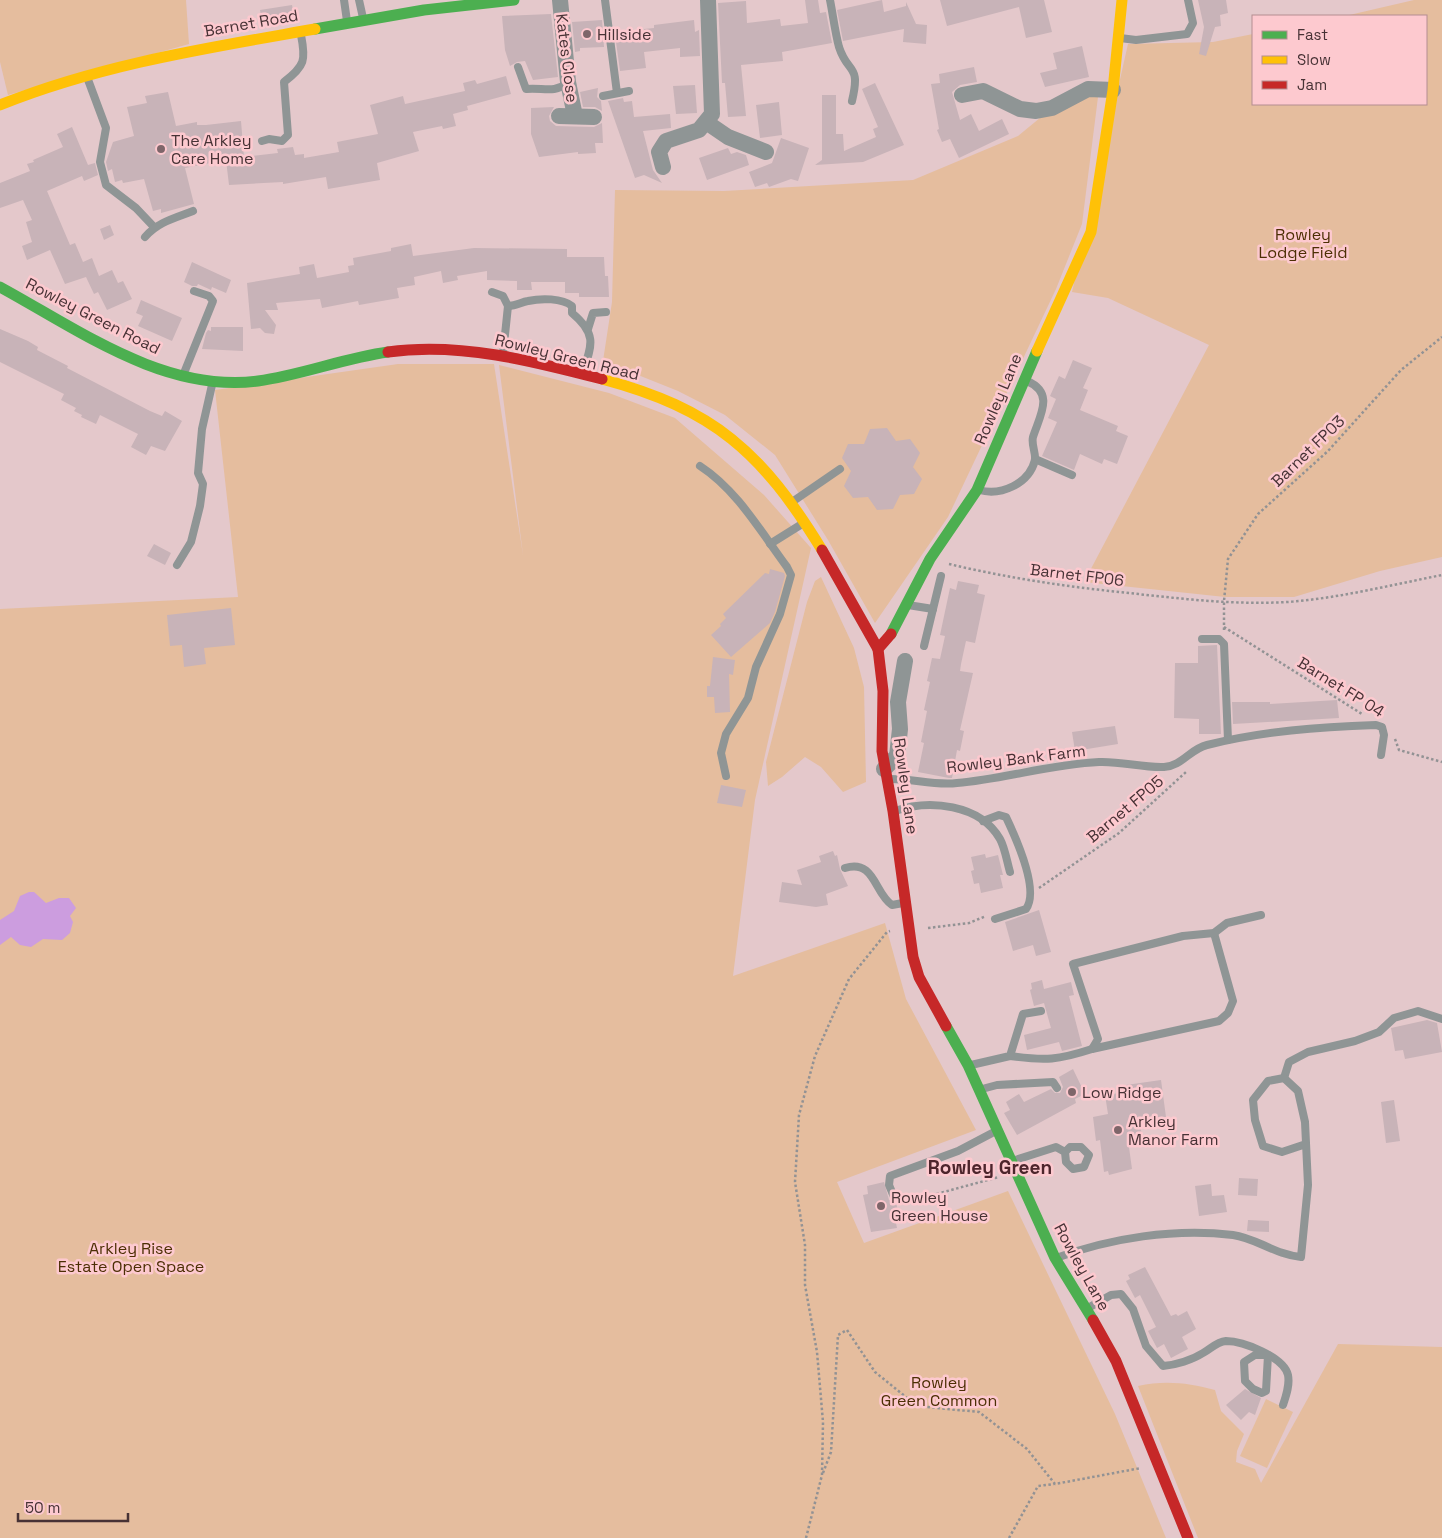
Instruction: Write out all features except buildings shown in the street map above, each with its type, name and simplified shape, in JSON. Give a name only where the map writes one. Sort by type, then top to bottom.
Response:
[{"type":"street","name":"Barnet Road","points":[[0,105],[46,86],[165,56],[363,20],[475,3],[514,0]]},
{"type":"street","name":"Kates Close","points":[[560,0],[568,82],[575,116]]},
{"type":"street","points":[[662,168],[659,152],[666,141],[699,130],[712,114],[708,0]]},
{"type":"street","name":"Rowley Lane","points":[[1122,0],[1113,90],[1091,232],[977,490],[930,560],[889,640],[878,649],[884,691],[882,751],[893,811],[913,957],[919,977],[968,1065],[1055,1258],[1087,1309],[1116,1361],[1188,1538]]},
{"type":"street","points":[[962,95],[983,91],[1020,109],[1036,111],[1052,108],[1088,89],[1113,90]]},
{"type":"street","points":[[559,116],[594,117]]},
{"type":"street","points":[[706,122],[728,137],[766,152]]},
{"type":"street","name":"Rowley Green Road","points":[[0,287],[143,362],[183,376],[213,382],[235,383],[277,379],[372,354],[393,351],[455,350],[503,356],[582,374],[644,392],[720,428],[772,478],[804,522],[878,649]]},
{"type":"street","points":[[885,774],[897,756],[900,729],[898,702],[905,661]]},
{"type":"lane","points":[[344,0],[348,23]]},
{"type":"lane","points":[[360,0],[363,20]]},
{"type":"lane","points":[[605,0],[617,93]]},
{"type":"lane","points":[[830,0],[839,47],[854,72],[856,81],[852,101]]},
{"type":"lane","points":[[1118,38],[1136,40],[1187,34],[1193,23],[1188,0]]},
{"type":"lane","points":[[262,141],[282,141],[288,135],[284,82],[298,71],[305,56],[301,31]]},
{"type":"lane","points":[[518,67],[526,89],[549,91],[560,89],[568,82]]},
{"type":"lane","points":[[87,75],[106,128],[100,162],[106,185],[136,208],[154,227]]},
{"type":"lane","points":[[603,96],[630,91]]},
{"type":"lane","points":[[145,237],[154,227],[193,211]]},
{"type":"lane","points":[[183,376],[213,301],[209,296],[194,291]]},
{"type":"lane","points":[[492,292],[503,296],[508,306],[503,356]]},
{"type":"lane","points":[[508,306],[518,306],[526,301],[567,302],[572,306],[572,313],[591,333],[590,352],[582,374]]},
{"type":"lane","points":[[588,329],[593,313],[606,312]]},
{"type":"lane","points":[[977,490],[996,492],[1007,489],[1023,480],[1031,470],[1035,459],[1032,440],[1040,423],[1043,406],[1042,391],[1039,386],[1024,380]]},
{"type":"lane","points":[[177,565],[191,542],[200,506],[203,484],[198,473],[202,429],[213,382]]},
{"type":"lane","points":[[1035,459],[1072,475]]},
{"type":"lane","points":[[700,466],[723,484],[770,544],[787,567],[791,576],[780,614],[756,667],[748,698],[726,734],[721,753],[726,776]]},
{"type":"lane","points":[[791,502],[840,469]]},
{"type":"lane","points":[[770,544],[804,522]]},
{"type":"lane","points":[[924,646],[941,576]]},
{"type":"lane","points":[[907,604],[933,609]]},
{"type":"lane","points":[[1202,639],[1219,639],[1224,644],[1228,740]]},
{"type":"lane","name":"Rowley Bank Farm","points":[[885,774],[954,784],[1075,764],[1101,762],[1165,767],[1182,761],[1196,748],[1228,740],[1276,731],[1320,726],[1382,726]]},
{"type":"lane","points":[[1381,755],[1384,735],[1382,726]]},
{"type":"lane","points":[[893,811],[906,807],[930,805],[956,808],[975,813],[1000,838],[1010,872]]},
{"type":"lane","points":[[983,821],[999,815],[1006,817],[1021,847],[1029,895],[1029,904],[1026,909],[994,915]]},
{"type":"lane","points":[[845,868],[854,865],[864,868],[876,883],[886,901],[892,905],[906,903]]},
{"type":"lane","points":[[1092,1049],[1098,1039],[1073,964],[1184,936],[1214,933],[1227,923],[1261,915]]},
{"type":"lane","points":[[968,1065],[1010,1056],[1061,1059],[1092,1049],[1219,1022],[1228,1013],[1233,1002],[1214,933]]},
{"type":"lane","points":[[1010,1056],[1023,1014],[1041,1011]]},
{"type":"lane","points":[[1284,1078],[1289,1062],[1308,1052],[1355,1042],[1379,1032],[1394,1018],[1418,1011],[1442,1019]]},
{"type":"lane","points":[[1284,1078],[1268,1081],[1253,1100],[1255,1120],[1263,1146],[1282,1152],[1306,1144]]},
{"type":"lane","points":[[1055,1258],[1076,1251],[1151,1235],[1197,1234],[1234,1235],[1287,1256],[1301,1257],[1308,1185],[1305,1122],[1298,1091],[1284,1078]]},
{"type":"lane","points":[[979,1090],[997,1085],[1032,1082],[1053,1082],[1057,1088]]},
{"type":"lane","points":[[894,1197],[889,1184],[890,1176],[958,1151],[998,1130]]},
{"type":"lane","points":[[1014,1166],[1056,1147],[1065,1152]]},
{"type":"lane","points":[[1087,1309],[1111,1295],[1121,1294],[1133,1309],[1146,1346],[1163,1366],[1172,1365],[1203,1353],[1214,1344],[1226,1341],[1243,1343],[1280,1363],[1288,1375],[1287,1392],[1283,1405]]},
{"type":"lane","points":[[1255,1355],[1268,1356],[1266,1391],[1262,1393],[1252,1389],[1245,1381],[1244,1362],[1255,1355]]},
{"type":"path","name":"Barnet FP03","points":[[1224,602],[1228,559],[1258,514],[1328,451],[1402,370],[1442,337]]},
{"type":"path","name":"Barnet FP06","points":[[930,560],[1002,577],[1190,600],[1224,602],[1288,602],[1361,592],[1442,575]]},
{"type":"path","points":[[1224,602],[1224,644]]},
{"type":"path","name":"Barnet FP 04","points":[[1224,627],[1394,734],[1399,750],[1442,762]]},
{"type":"path","name":"Barnet FP05","points":[[1029,895],[1119,833],[1190,768]]},
{"type":"path","points":[[822,1475],[823,1422],[817,1352],[805,1285],[805,1245],[796,1182],[799,1115],[814,1056],[849,979],[887,932],[969,923],[994,915]]},
{"type":"path","points":[[894,1197],[898,1197],[899,1204],[1001,1177],[1014,1166]]},
{"type":"path","points":[[806,1538],[822,1475],[831,1452],[838,1335],[847,1330],[876,1372],[917,1406],[979,1412],[1027,1449],[1055,1484]]},
{"type":"path","points":[[1009,1538],[1038,1486],[1117,1474],[1156,1462]]},
{"type":"green space","points":[[0,0],[186,0],[189,44],[8,95],[0,62]]},
{"type":"green space","name":"Rowley Lodge Field","points":[[1414,0],[1442,0],[1442,557],[1380,571],[1294,597],[1225,597],[1084,582],[1209,345],[1108,298],[1072,292],[1128,44],[1213,42],[1252,34],[1252,105],[1427,105],[1427,15],[1349,15]]},
{"type":"green space","points":[[1088,93],[1098,97],[1082,224],[1056,289],[948,517],[875,623],[828,540],[775,455],[725,415],[678,391],[603,361],[612,302],[615,190],[724,191],[913,180],[1018,136],[1052,108]]},
{"type":"green space","points":[[398,364],[494,364],[523,555],[499,365],[609,393],[675,418],[764,495],[811,548],[755,800],[733,976],[885,923],[906,999],[976,1130],[837,1182],[864,1243],[1008,1191],[1115,1414],[1166,1538],[0,1538],[0,609],[238,597],[215,390]]},
{"type":"green space","points":[[821,577],[854,648],[864,687],[866,782],[843,792],[821,767],[805,757],[782,777],[768,786],[766,762],[807,602],[815,581]]},
{"type":"green space","points":[[1338,1344],[1442,1347],[1442,1538],[1198,1538],[1138,1386],[1177,1383],[1215,1390],[1221,1411],[1244,1434],[1237,1451],[1236,1462],[1255,1469],[1261,1483]]},
{"type":"green space","points":[[1266,1399],[1293,1412],[1267,1468],[1240,1456]]},
{"type":"shaded area","points":[[34,892],[46,903],[59,898],[69,898],[76,908],[70,916],[73,922],[70,933],[62,940],[43,939],[31,947],[20,945],[11,937],[0,945],[0,920],[14,911],[20,896]]},
{"type":"traffic: fast","points":[[315,29],[424,10],[514,0]]},
{"type":"traffic: fast","points":[[0,287],[123,355],[156,368],[189,377],[223,382],[258,381],[388,352]]},
{"type":"traffic: fast","points":[[891,634],[930,559],[977,490],[1037,351]]},
{"type":"traffic: fast","points":[[946,1026],[968,1065],[1055,1258],[1093,1320]]},
{"type":"traffic: slow","points":[[1037,351],[1091,232],[1113,90],[1122,0]]},
{"type":"traffic: slow","points":[[0,105],[77,78],[116,68],[315,29]]},
{"type":"traffic: slow","points":[[602,379],[641,391],[675,405],[705,420],[732,439],[756,461],[778,486],[822,550]]},
{"type":"traffic: jam","points":[[388,352],[442,349],[469,351],[523,360],[602,379]]},
{"type":"traffic: jam","points":[[822,550],[878,649]]},
{"type":"traffic: jam","points":[[891,634],[878,649],[883,691],[882,751],[893,811],[913,957],[919,977],[946,1026]]},
{"type":"traffic: jam","points":[[1093,1320],[1116,1361],[1188,1538]]},
{"type":"place","name":"Hillside","points":[[587,34]]},
{"type":"place","name":"The Arkley Care Home","points":[[161,149]]},
{"type":"place","name":"Low Ridge","points":[[1072,1092]]},
{"type":"place","name":"Arkley Manor Farm","points":[[1118,1130]]},
{"type":"place","name":"Rowley Green House","points":[[881,1206]]},
{"type":"district","name":"Rowley Green","points":[[990,1167]]},
{"type":"park label","name":"Arkley Rise Estate Open Space","points":[[131,1257]]},
{"type":"park label","name":"Rowley Green Common","points":[[939,1391]]}]
